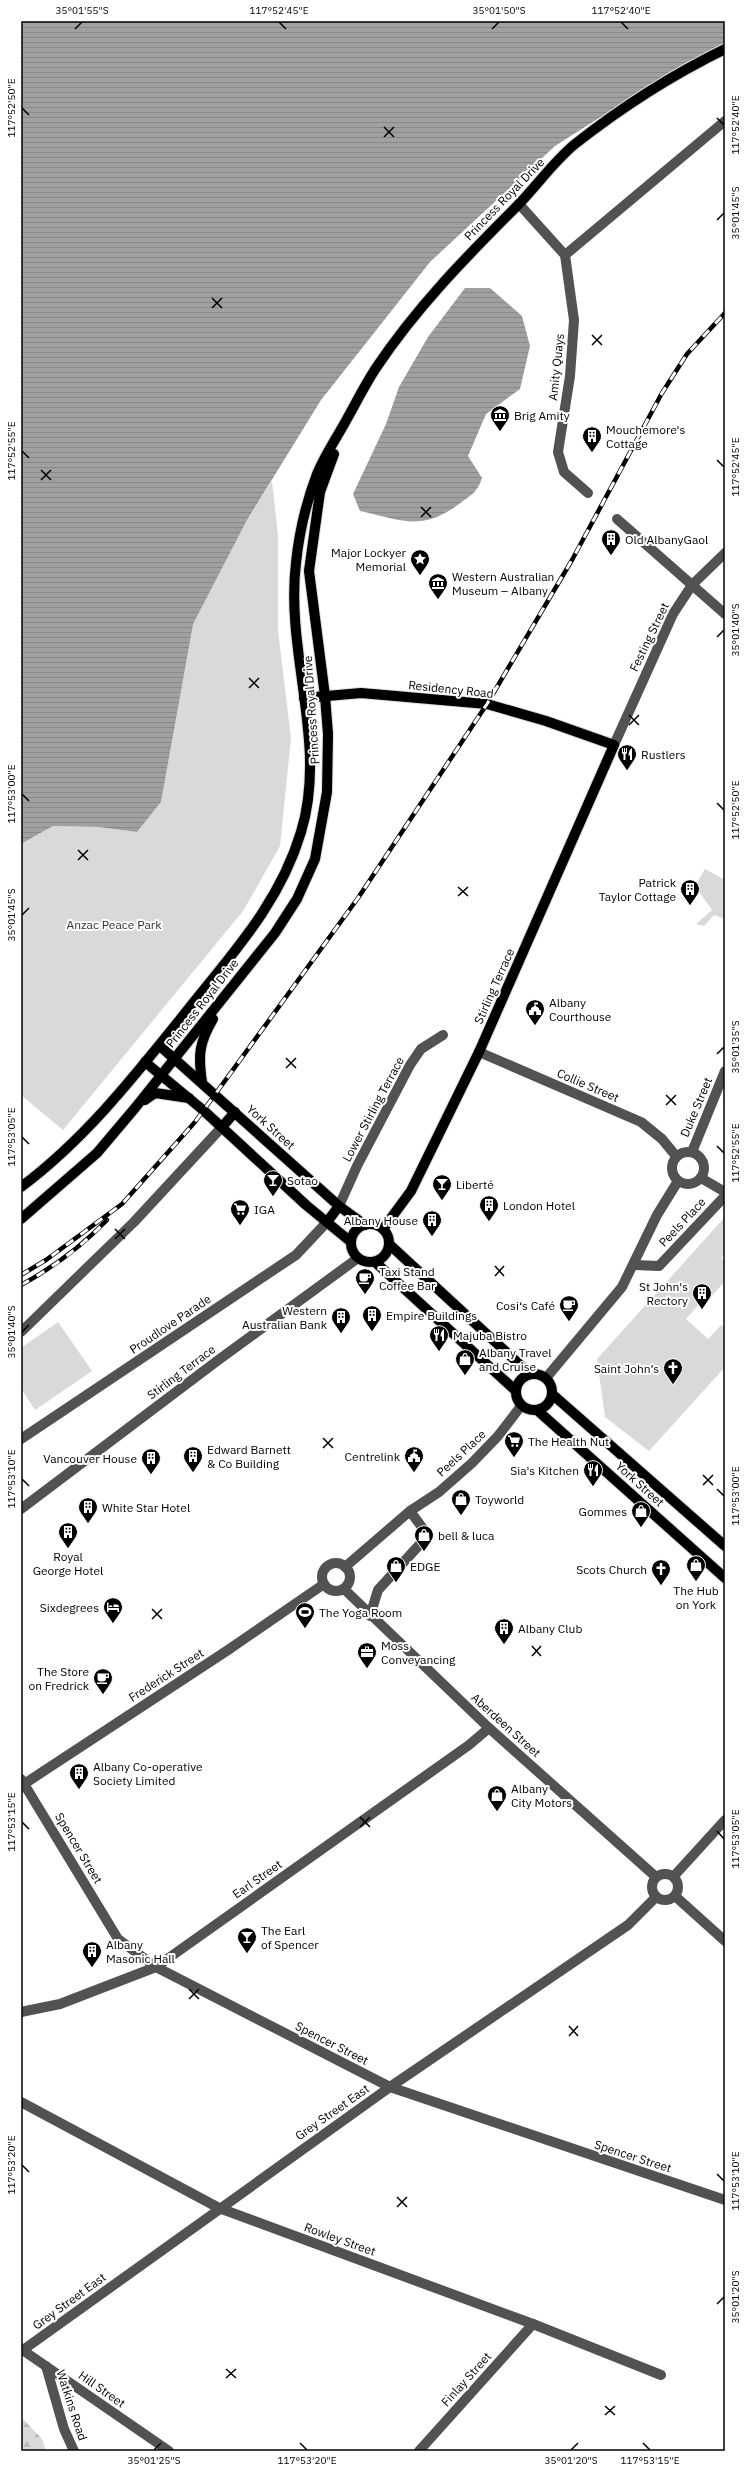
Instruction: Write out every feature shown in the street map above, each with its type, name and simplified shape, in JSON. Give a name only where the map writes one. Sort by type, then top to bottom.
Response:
[{"type":"main road","name":"Princess Royal Drive","points":[[21,1187],[79,1138],[160,1046],[238,950],[263,915],[290,863],[309,804],[311,768],[294,610],[295,567],[302,521],[318,471],[375,369],[415,315],[479,242],[519,204],[571,147],[628,105],[688,67],[725,48]]},
{"type":"main road","name":"Princess Royal Drive","points":[[21,1219],[96,1153],[176,1058],[257,955],[297,899],[314,859],[327,792],[328,734],[326,696],[309,571],[320,492],[348,417]]},
{"type":"main road","name":"Residency Road","points":[[304,698],[361,693],[487,704],[546,721],[614,745]]},
{"type":"main road","name":"Stirling Terrace","points":[[383,1229],[411,1191],[479,1052],[614,745]]},
{"type":"main road","points":[[202,1082],[199,1061],[202,1039],[215,1015],[239,983],[257,955]]},
{"type":"main road","name":"York Street","points":[[160,1046],[176,1058],[339,1206],[365,1225]]},
{"type":"main road","points":[[145,1062],[203,1110],[351,1242]]},
{"type":"main road","points":[[135,1108],[154,1093],[189,1098]]},
{"type":"main road","points":[[222,1127],[235,1112]]},
{"type":"main road","points":[[327,1222],[339,1206]]},
{"type":"main road","points":[[390,1245],[385,1256],[375,1262],[369,1263],[358,1258],[354,1254],[351,1242],[355,1231],[365,1225],[377,1226],[383,1229],[387,1233],[390,1245],[530,1374]]},
{"type":"main road","points":[[375,1262],[516,1390],[521,1406],[537,1410],[547,1404],[552,1394],[546,1378],[541,1375],[530,1374],[520,1380],[516,1390]]},
{"type":"main road","name":"York Street","points":[[552,1394],[725,1546]]},
{"type":"main road","name":"York Street","points":[[537,1410],[725,1578]]},
{"type":"street","points":[[519,204],[566,255],[725,121]]},
{"type":"street","name":"Amity Quays","points":[[566,255],[574,320],[570,376],[558,452],[564,472],[588,493]]},
{"type":"street","points":[[617,519],[725,614]]},
{"type":"street","name":"Festing Street","points":[[614,745],[673,614],[692,585],[725,553]]},
{"type":"street","name":"Lower Stirling Terrace","points":[[339,1206],[357,1166],[410,1065],[421,1049],[443,1035]]},
{"type":"street","name":"Collie Street","points":[[479,1052],[641,1122],[662,1139],[676,1156]]},
{"type":"street","name":"Duke Street","points":[[692,1152],[725,1071]]},
{"type":"street","points":[[21,1332],[134,1222],[222,1127]]},
{"type":"street","points":[[692,1152],[697,1154],[704,1163],[701,1178],[692,1184],[678,1181],[672,1172],[672,1166],[676,1156],[681,1153],[692,1152]]},
{"type":"street","points":[[701,1178],[725,1192]]},
{"type":"street","name":"Peels Place","points":[[546,1378],[612,1301],[635,1265],[657,1215],[678,1181]]},
{"type":"street","name":"Peels Place","points":[[635,1265],[659,1266],[725,1196]]},
{"type":"street","name":"Proudlove Parade","points":[[21,1439],[296,1255],[327,1222]]},
{"type":"street","name":"Stirling Terrace","points":[[21,1509],[217,1361],[358,1258]]},
{"type":"street","name":"Peels Place","points":[[345,1567],[410,1511],[438,1492],[472,1463],[498,1436],[521,1406]]},
{"type":"street","points":[[370,1616],[378,1590],[422,1542],[424,1530],[410,1511]]},
{"type":"street","points":[[336,1564],[345,1567],[350,1578],[344,1589],[335,1591],[324,1584],[323,1574],[328,1566],[336,1564]]},
{"type":"street","name":"Frederick Street","points":[[22,1783],[324,1584]]},
{"type":"street","name":"Aberdeen Street","points":[[344,1589],[370,1616],[489,1728],[656,1877]]},
{"type":"street","name":"Earl Street","points":[[21,2012],[60,2004],[156,1967],[469,1745],[489,1728]]},
{"type":"street","name":"Spencer Street","points":[[22,1783],[118,1939],[156,1967],[390,2087],[725,2200]]},
{"type":"street","points":[[674,1876],[725,1820]]},
{"type":"street","points":[[664,1873],[674,1876],[679,1888],[675,1896],[664,1900],[656,1897],[652,1885],[656,1877],[664,1873]]},
{"type":"street","points":[[675,1896],[725,1941]]},
{"type":"street","name":"Grey Street East","points":[[22,2350],[390,2087],[628,1925],[656,1897]]},
{"type":"street","name":"Rowley Street","points":[[21,2102],[219,2208],[533,2324],[661,2375]]},
{"type":"street","name":"Finlay Street","points":[[419,2451],[533,2324]]},
{"type":"street","name":"Hill Street","points":[[22,2350],[169,2451]]},
{"type":"street","name":"Watkins Road","points":[[46,2366],[64,2429],[74,2451]]},
{"type":"green space","name":"Anzac Peace Park","points":[[272,481],[278,536],[278,631],[291,738],[280,846],[243,911],[63,1130],[21,1095],[21,844],[53,826],[98,827],[137,832],[161,802],[192,624],[247,520]]},
{"type":"green space","points":[[705,869],[725,880],[725,919],[714,915],[704,926],[696,924],[712,910],[695,886]]},
{"type":"green space","points":[[725,1217],[725,1254],[721,1258],[725,1262],[725,1281],[702,1307],[699,1304],[686,1319],[708,1339],[721,1325],[725,1328],[725,1367],[649,1451],[605,1417],[597,1359]]},
{"type":"green space","points":[[58,1322],[92,1371],[35,1410],[21,1388],[21,1348]]},
{"type":"green space","points":[[21,2417],[42,2439],[46,2451],[21,2451]]},
{"type":"shaded area","points":[[21,21],[725,21],[725,43],[684,64],[555,146],[430,262],[321,400],[247,520],[193,624],[161,802],[137,832],[98,827],[53,826],[21,844]]},
{"type":"shaded area","points":[[465,288],[490,288],[522,316],[530,346],[520,389],[486,414],[468,456],[482,478],[480,483],[473,493],[446,513],[422,521],[400,520],[360,511],[353,494],[386,424],[399,387],[428,337]]},
{"type":"railway","points":[[21,1275],[46,1260],[122,1204],[195,1122],[358,898],[487,704],[572,560],[662,393],[687,354],[725,313]]},
{"type":"railway","points":[[21,1285],[67,1256],[107,1220]]},
{"type":"place","name":"Brig Amity","points":[[500,432]]},
{"type":"place","name":"Mouchemore's Cottage","points":[[592,453]]},
{"type":"place","name":"Old AlbanyGaol","points":[[611,556]]},
{"type":"place","name":"Major Lockyer Memorial","points":[[420,576]]},
{"type":"place","name":"Western Australian Museum – Albany","points":[[438,600]]},
{"type":"place","name":"Rustlers","points":[[627,771]]},
{"type":"place","name":"Patrick Taylor Cottage","points":[[690,906]]},
{"type":"place","name":"Albany Courthouse","points":[[535,1026]]},
{"type":"place","name":"Sotao","points":[[273,1197]]},
{"type":"place","name":"Liberté","points":[[442,1201]]},
{"type":"place","name":"London Hotel","points":[[489,1222]]},
{"type":"place","name":"IGA","points":[[240,1226]]},
{"type":"place","name":"Albany House","points":[[432,1237]]},
{"type":"place","name":"Taxi Stand Coffee Bar","points":[[365,1295]]},
{"type":"place","name":"St John's Rectory","points":[[702,1310]]},
{"type":"place","name":"Cosi‘s Café","points":[[569,1322]]},
{"type":"place","name":"Empire Buildings","points":[[372,1332]]},
{"type":"place","name":"Western Australian Bank","points":[[341,1334]]},
{"type":"place","name":"Majuba Bistro","points":[[439,1352]]},
{"type":"place","name":"Albany Travel and Cruise","points":[[465,1376]]},
{"type":"place","name":"Saint John’s","points":[[673,1385]]},
{"type":"place","name":"The Health Nut","points":[[514,1458]]},
{"type":"place","name":"Edward Barnett & Co Building","points":[[193,1473]]},
{"type":"place","name":"Centrelink","points":[[414,1473]]},
{"type":"place","name":"Vancouver House","points":[[151,1475]]},
{"type":"place","name":"Sia's Kitchen","points":[[593,1487]]},
{"type":"place","name":"Toyworld","points":[[461,1516]]},
{"type":"place","name":"White Star Hotel","points":[[88,1524]]},
{"type":"place","name":"Gommes","points":[[641,1528]]},
{"type":"place","name":"Royal George Hotel","points":[[68,1549]]},
{"type":"place","name":"bell & luca","points":[[424,1552]]},
{"type":"place","name":"The Hub on York","points":[[696,1582]]},
{"type":"place","name":"EDGE","points":[[396,1583]]},
{"type":"place","name":"Scots Church","points":[[661,1586]]},
{"type":"place","name":"Sixdegrees","points":[[113,1624]]},
{"type":"place","name":"The Yoga Room","points":[[305,1629]]},
{"type":"place","name":"Albany Club","points":[[504,1645]]},
{"type":"place","name":"Moss Conveyancing","points":[[367,1669]]},
{"type":"place","name":"The Store on Fredrick","points":[[103,1695]]},
{"type":"place","name":"Albany Co-operative Society Limited","points":[[79,1790]]},
{"type":"place","name":"Albany City Motors","points":[[497,1812]]},
{"type":"place","name":"The Earl of Spencer","points":[[247,1954]]},
{"type":"place","name":"Albany Masonic Hall","points":[[92,1968]]}]
